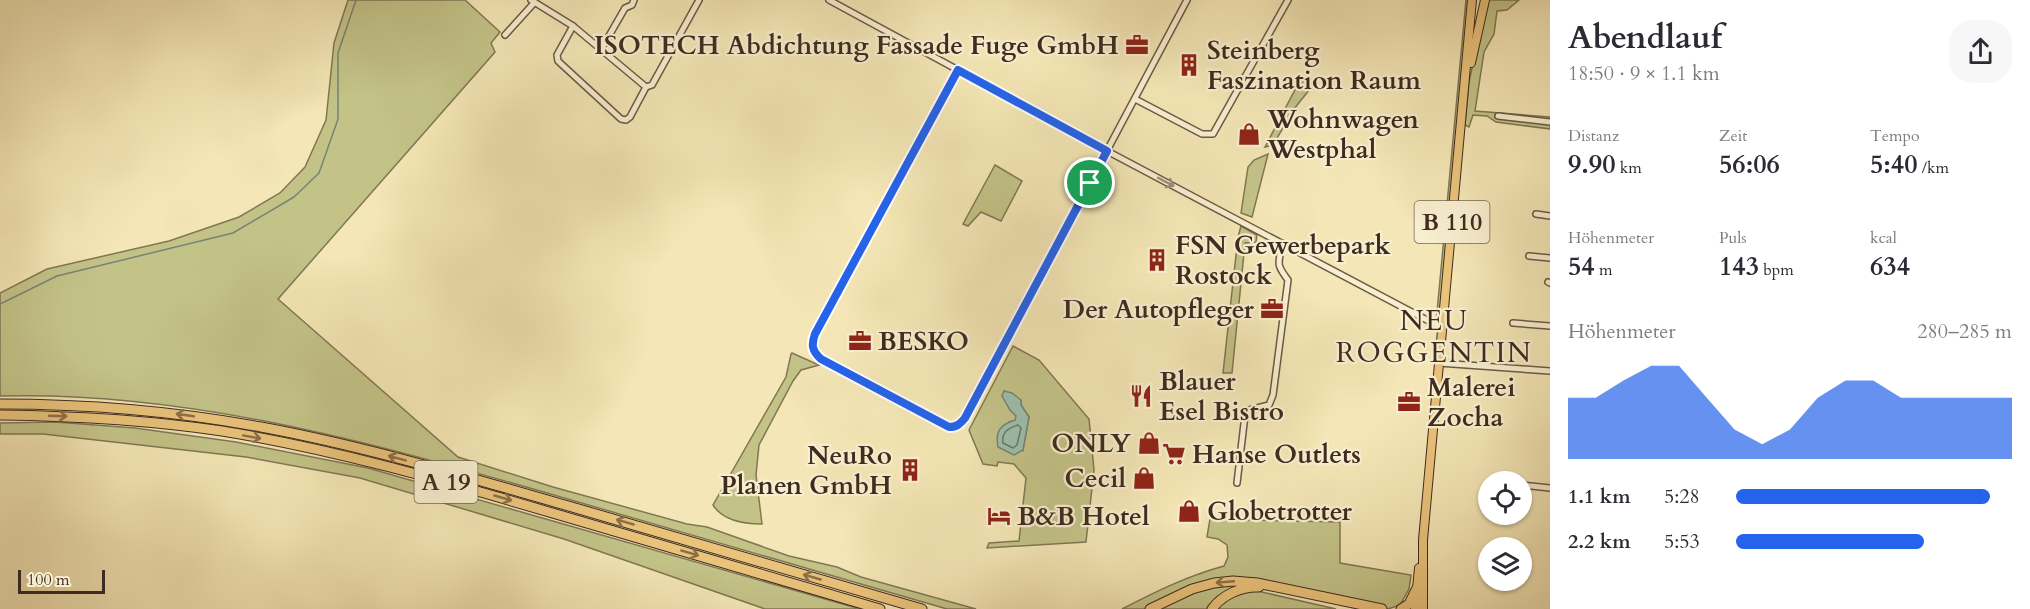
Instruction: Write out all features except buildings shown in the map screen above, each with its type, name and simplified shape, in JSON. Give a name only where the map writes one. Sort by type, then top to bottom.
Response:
[{"type":"highway","name":"A 19","points":[[0,404],[70,405],[143,410],[222,420],[317,438],[439,469],[922,609]]},
{"type":"highway","name":"A 19","points":[[0,415],[78,417],[172,424],[322,451],[447,482],[880,609]]},
{"type":"highway","points":[[1150,609],[1192,589],[1233,581],[1257,583],[1382,609]]},
{"type":"highway","points":[[1212,609],[1230,594],[1252,587],[1352,609]]},
{"type":"highway","points":[[1401,609],[1409,604],[1417,588]]},
{"type":"main road","name":"B 110","points":[[1415,609],[1472,0]]},
{"type":"main road","name":"B 110","points":[[1466,75],[1471,63],[1485,0]]},
{"type":"main road","name":"B 110","points":[[1422,553],[1424,561],[1423,609]]},
{"type":"street","points":[[602,48],[625,8],[632,5],[634,0]]},
{"type":"street","points":[[573,26],[557,55],[558,61],[621,119],[626,120],[630,117],[646,87],[652,85],[699,0]]},
{"type":"street","points":[[829,0],[1107,151],[1442,328]]},
{"type":"street","points":[[958,70],[815,334],[812,347],[821,359],[949,427],[959,424],[970,407],[1187,0]]},
{"type":"street","points":[[1134,99],[1202,134],[1213,134],[1288,0]]},
{"type":"street","points":[[505,35],[532,1],[573,26],[646,87]]},
{"type":"street","points":[[1498,116],[1550,122]]},
{"type":"street","points":[[1536,214],[1550,216]]},
{"type":"street","points":[[1237,483],[1245,415],[1249,410],[1269,405],[1273,395],[1288,280],[1278,266],[1282,243]]},
{"type":"street","points":[[1529,256],[1550,258]]},
{"type":"street","points":[[1513,323],[1550,326]]},
{"type":"street","points":[[1439,363],[1550,371]]},
{"type":"street","points":[[1532,486],[1550,488]]},
{"type":"green space","points":[[348,0],[465,0],[500,32],[491,43],[495,52],[278,299],[458,457],[553,487],[687,524],[707,527],[789,556],[837,567],[861,577],[976,609],[947,609],[480,474],[277,424],[208,411],[139,402],[70,397],[0,396],[0,293],[47,269],[169,241],[239,217],[280,193],[305,167],[326,120],[334,43]]},
{"type":"green space","points":[[1466,0],[1470,0],[1440,321],[1436,323]]},
{"type":"green space","points":[[1487,0],[1519,0],[1507,10],[1497,11],[1494,34],[1484,52],[1475,111],[1550,117],[1550,129],[1496,122],[1487,116],[1473,115],[1469,127],[1465,125],[1469,82]]},
{"type":"green space","points":[[1306,79],[1318,79],[1294,109],[1273,145],[1265,147],[1297,86]]},
{"type":"green space","points":[[1268,154],[1252,217],[1241,213],[1248,167],[1254,160]]},
{"type":"green space","points":[[995,165],[1022,181],[1001,221],[981,212],[968,226],[963,224]]},
{"type":"green space","points":[[1241,226],[1257,235],[1256,242],[1245,243],[1232,373],[1223,373],[1238,237]]},
{"type":"green space","points":[[1013,346],[1039,360],[1089,419],[1094,470],[1086,542],[987,548],[989,543],[1019,541],[1026,478],[1014,464],[998,462],[997,466],[983,464],[969,430]],"holes":[[[1021,400],[1021,405],[1029,417],[1023,450],[1009,422],[1016,420]]]},
{"type":"green space","points":[[792,353],[819,365],[801,370],[759,445],[756,475],[762,524],[728,518],[713,505],[786,377]]},
{"type":"green space","points":[[55,422],[135,428],[236,442],[368,468],[860,609],[765,609],[564,539],[360,478],[246,457],[43,434],[0,434],[0,423]]},
{"type":"green space","points":[[1210,519],[1340,522],[1340,563],[1411,575],[1409,589],[1400,605],[1388,609],[1241,578],[1162,599],[1144,609],[1122,609],[1184,580],[1224,566],[1228,557],[1227,545],[1218,539],[1207,537]]},
{"type":"green space","points":[[1247,584],[1213,602],[1208,609],[1156,609],[1208,587]]},
{"type":"green space","points":[[1253,590],[1336,609],[1215,609],[1230,597]]},
{"type":"water","points":[[1004,391],[1012,393],[1021,400],[1021,405],[1029,417],[1023,450],[1014,455],[998,447],[997,437],[1000,429],[1015,420],[1016,416],[1002,396]]},
{"type":"waterway","points":[[0,304],[57,276],[233,233],[294,197],[319,173],[338,119],[338,53],[356,0]]},
{"type":"place","name":"ISOTECH Abdichtung Fassade Fuge GmbH","points":[[1137,45]]},
{"type":"place","name":"Steinberg Faszination Raum","points":[[1189,65]]},
{"type":"place","name":"Wohnwagen Westphal","points":[[1249,134]]},
{"type":"place","name":"FSN Gewerbepark Rostock","points":[[1157,260]]},
{"type":"place","name":"Der Autopfleger","points":[[1272,309]]},
{"type":"place","name":"BESKO","points":[[860,341]]},
{"type":"place","name":"Blauer Esel Bistro","points":[[1141,396]]},
{"type":"place","name":"Malerei Zocha","points":[[1409,402]]},
{"type":"place","name":"ONLY","points":[[1149,443]]},
{"type":"place","name":"Hanse Outlets","points":[[1174,454]]},
{"type":"place","name":"NeuRo Planen GmbH","points":[[910,470]]},
{"type":"place","name":"Cecil","points":[[1144,478]]},
{"type":"place","name":"Globetrotter","points":[[1189,511]]},
{"type":"place","name":"B&B Hotel","points":[[999,516]]},
{"type":"district","name":"NEU ROGGENTIN","points":[[1434,337]]},
{"type":"route","points":[[958,70],[1107,151],[1090,183],[962,423],[949,427],[821,359],[813,351],[815,334],[958,70]]}]
